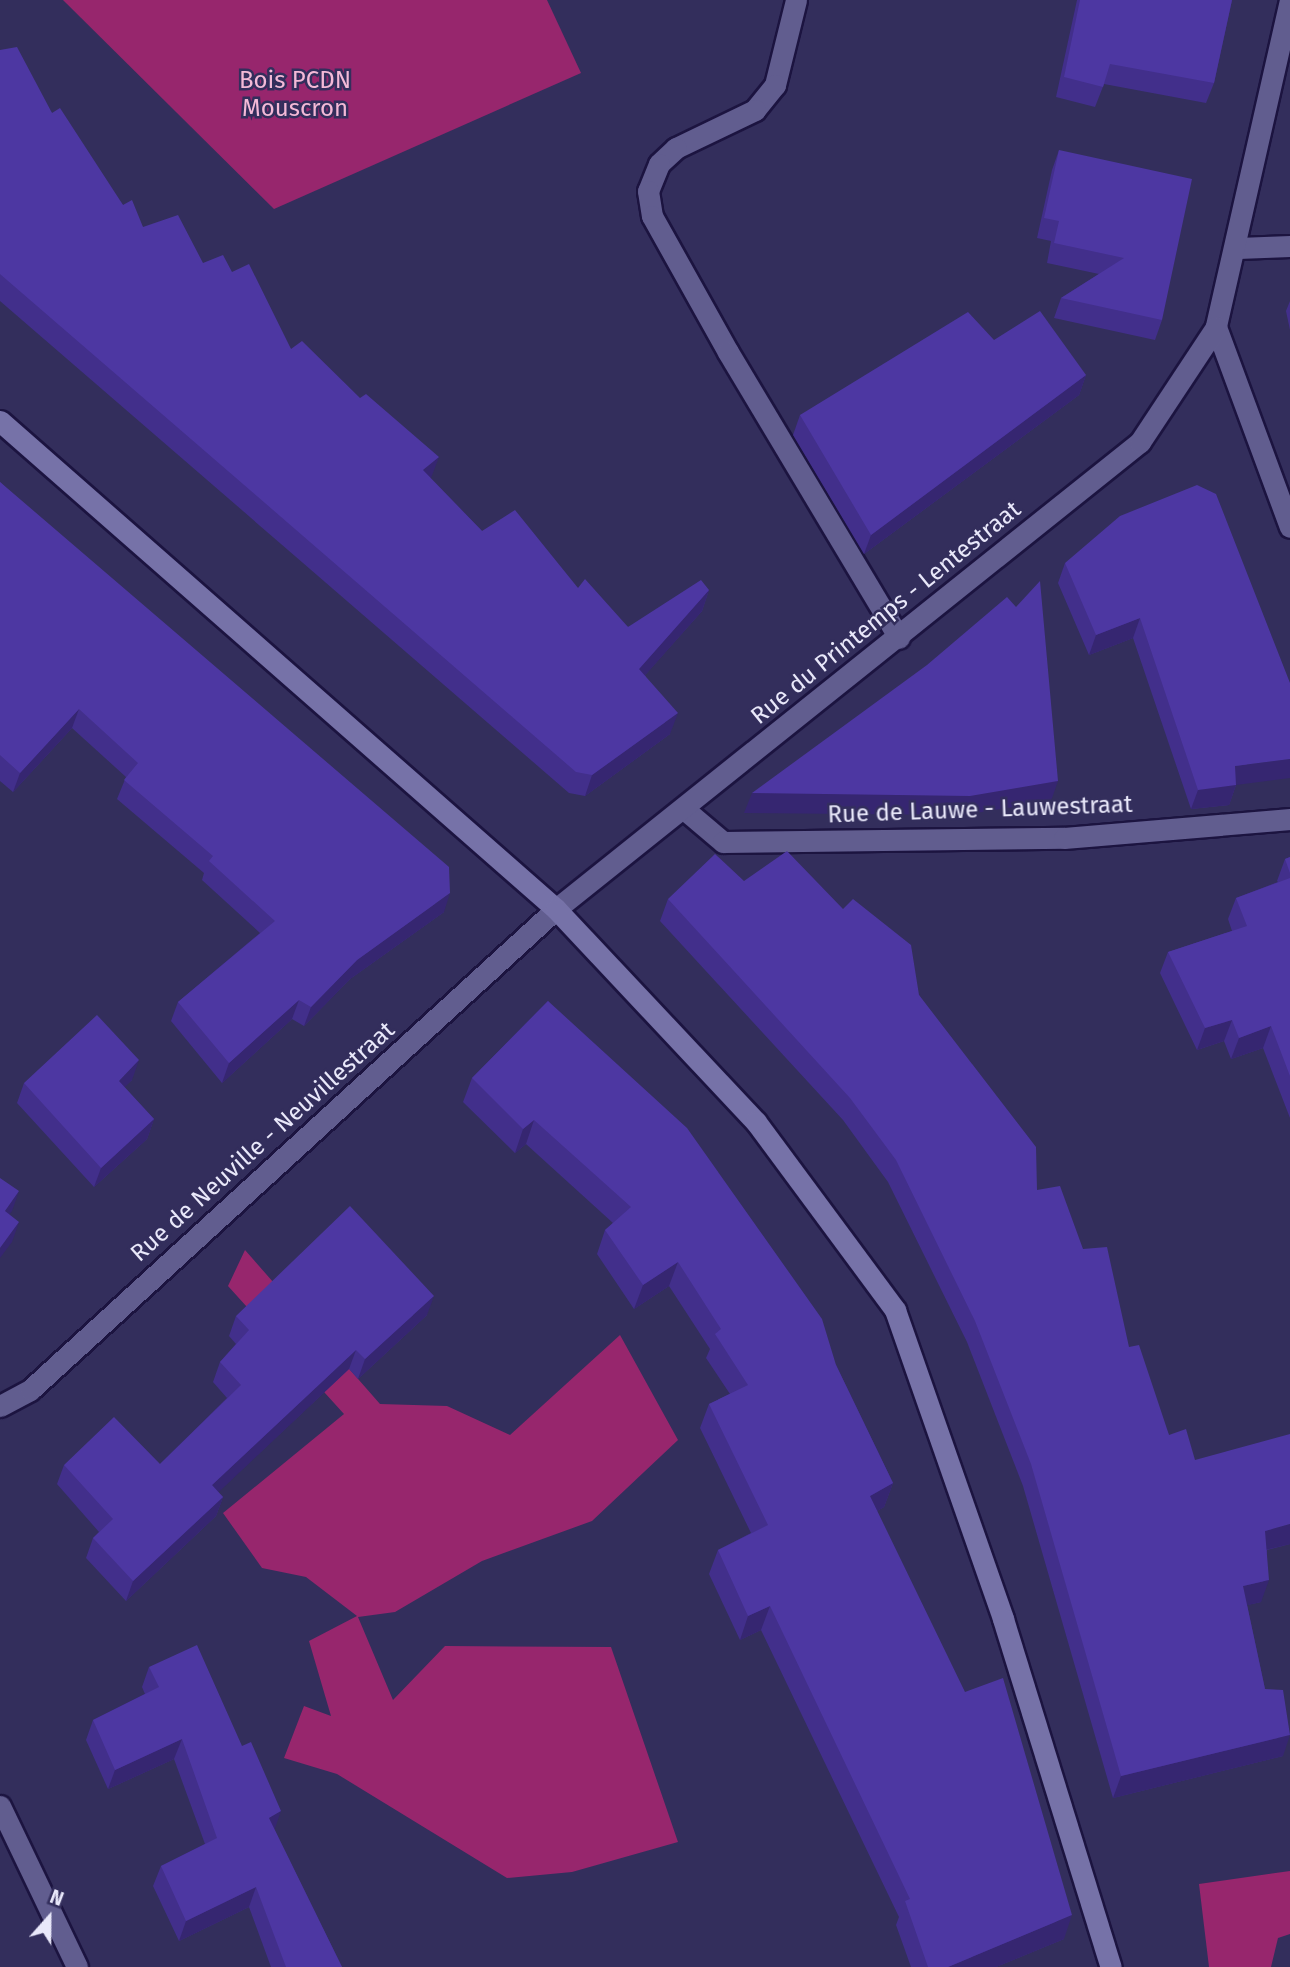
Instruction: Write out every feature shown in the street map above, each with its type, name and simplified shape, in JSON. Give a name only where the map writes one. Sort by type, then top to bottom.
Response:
[{"type":"street","points":[[796,0],[775,85],[762,102],[726,129],[676,148],[659,164],[648,191],[652,216],[728,352],[900,638]]},
{"type":"street","name":"Rue du Printemps - Lentestraat","points":[[556,909],[900,638],[1140,442],[1216,327],[1238,248],[1290,0]]},
{"type":"street","points":[[1238,248],[1290,246]]},
{"type":"street","points":[[1216,327],[1290,527]]},
{"type":"street","points":[[0,421],[556,909],[756,1122],[895,1310],[1003,1619],[1111,1967]]},
{"type":"street","name":"Rue de Lauwe - Lauwestraat","points":[[684,809],[723,842],[1064,838],[1290,819]]},
{"type":"street","name":"Rue de Neuville - Neuvillestraat","points":[[0,1406],[30,1390],[556,909]]},
{"type":"street","points":[[0,1806],[77,1967]]},
{"type":"green space","name":"Bois PCDN Mouscron","points":[[63,0],[547,0],[581,73],[274,209]]},
{"type":"green space","points":[[245,1250],[380,1404],[447,1406],[510,1435],[620,1335],[678,1440],[592,1521],[482,1561],[395,1612],[358,1617],[393,1700],[445,1646],[611,1647],[678,1842],[572,1872],[507,1878],[337,1774],[284,1758],[304,1706],[331,1716],[309,1641],[357,1616],[306,1577],[262,1568],[223,1513],[344,1414],[228,1286]]},
{"type":"green space","points":[[1290,1871],[1290,1934],[1278,1938],[1271,1967],[1209,1967],[1199,1884]]},
{"type":"building","points":[[1080,0],[1232,0],[1214,83],[1110,64],[1103,87],[1064,77]]},
{"type":"building","points":[[17,47],[52,113],[60,108],[123,205],[132,200],[143,227],[178,215],[203,263],[223,255],[232,272],[249,264],[291,349],[302,341],[360,398],[366,394],[439,457],[423,470],[482,531],[515,510],[578,588],[585,579],[628,627],[701,580],[709,590],[639,669],[678,713],[592,775],[576,772],[0,274],[0,50]]},
{"type":"building","points":[[1059,150],[1192,179],[1162,320],[1061,298],[1124,258],[1054,243],[1059,221],[1044,218]]},
{"type":"building","points":[[1040,311],[1086,375],[871,535],[800,415],[968,312],[994,340]]},
{"type":"building","points":[[0,482],[449,867],[450,893],[357,960],[311,1007],[299,1000],[229,1063],[178,1002],[275,921],[209,861],[213,856],[124,780],[138,763],[79,709],[20,773],[0,755]]},
{"type":"building","points":[[1197,485],[1216,494],[1290,683],[1290,759],[1235,766],[1236,785],[1198,790],[1140,618],[1096,635],[1065,563],[1120,516]]},
{"type":"building","points":[[1040,581],[1058,781],[970,796],[752,793],[927,665],[1007,597],[1016,607]]},
{"type":"building","points":[[787,851],[843,909],[853,899],[911,945],[919,995],[1036,1147],[1037,1190],[1060,1186],[1083,1249],[1107,1247],[1129,1347],[1139,1345],[1169,1435],[1186,1429],[1195,1460],[1290,1434],[1290,1524],[1265,1531],[1269,1580],[1243,1586],[1265,1689],[1283,1690],[1290,1735],[1121,1776],[1031,1464],[975,1321],[896,1160],[850,1098],[668,899],[715,854],[744,881]]},
{"type":"building","points":[[1290,857],[1290,873],[1285,859]]},
{"type":"building","points":[[1290,878],[1290,1076],[1271,1026],[1239,1038],[1232,1020],[1205,1028],[1168,952],[1247,926],[1236,898]]},
{"type":"building","points":[[548,1001],[687,1128],[822,1319],[836,1365],[893,1483],[870,1496],[965,1692],[1003,1678],[1072,1915],[948,1967],[928,1967],[905,1901],[910,1899],[770,1606],[748,1616],[718,1550],[768,1525],[709,1404],[748,1385],[715,1334],[721,1329],[678,1262],[643,1285],[605,1230],[631,1207],[534,1120],[523,1129],[472,1078]]},
{"type":"building","points":[[97,1015],[139,1060],[119,1081],[154,1119],[101,1168],[24,1083]]},
{"type":"building","points":[[0,1178],[19,1191],[5,1211],[19,1222],[0,1248]]},
{"type":"building","points":[[350,1206],[434,1296],[365,1359],[356,1350],[212,1485],[223,1497],[133,1581],[93,1538],[113,1519],[64,1465],[114,1417],[160,1464],[241,1385],[220,1362],[249,1330],[236,1316]]},
{"type":"building","points":[[197,1645],[242,1746],[251,1742],[281,1811],[269,1818],[342,1967],[286,1967],[256,1887],[186,1921],[161,1866],[217,1838],[182,1739],[115,1770],[93,1720],[159,1687],[149,1667]]}]
